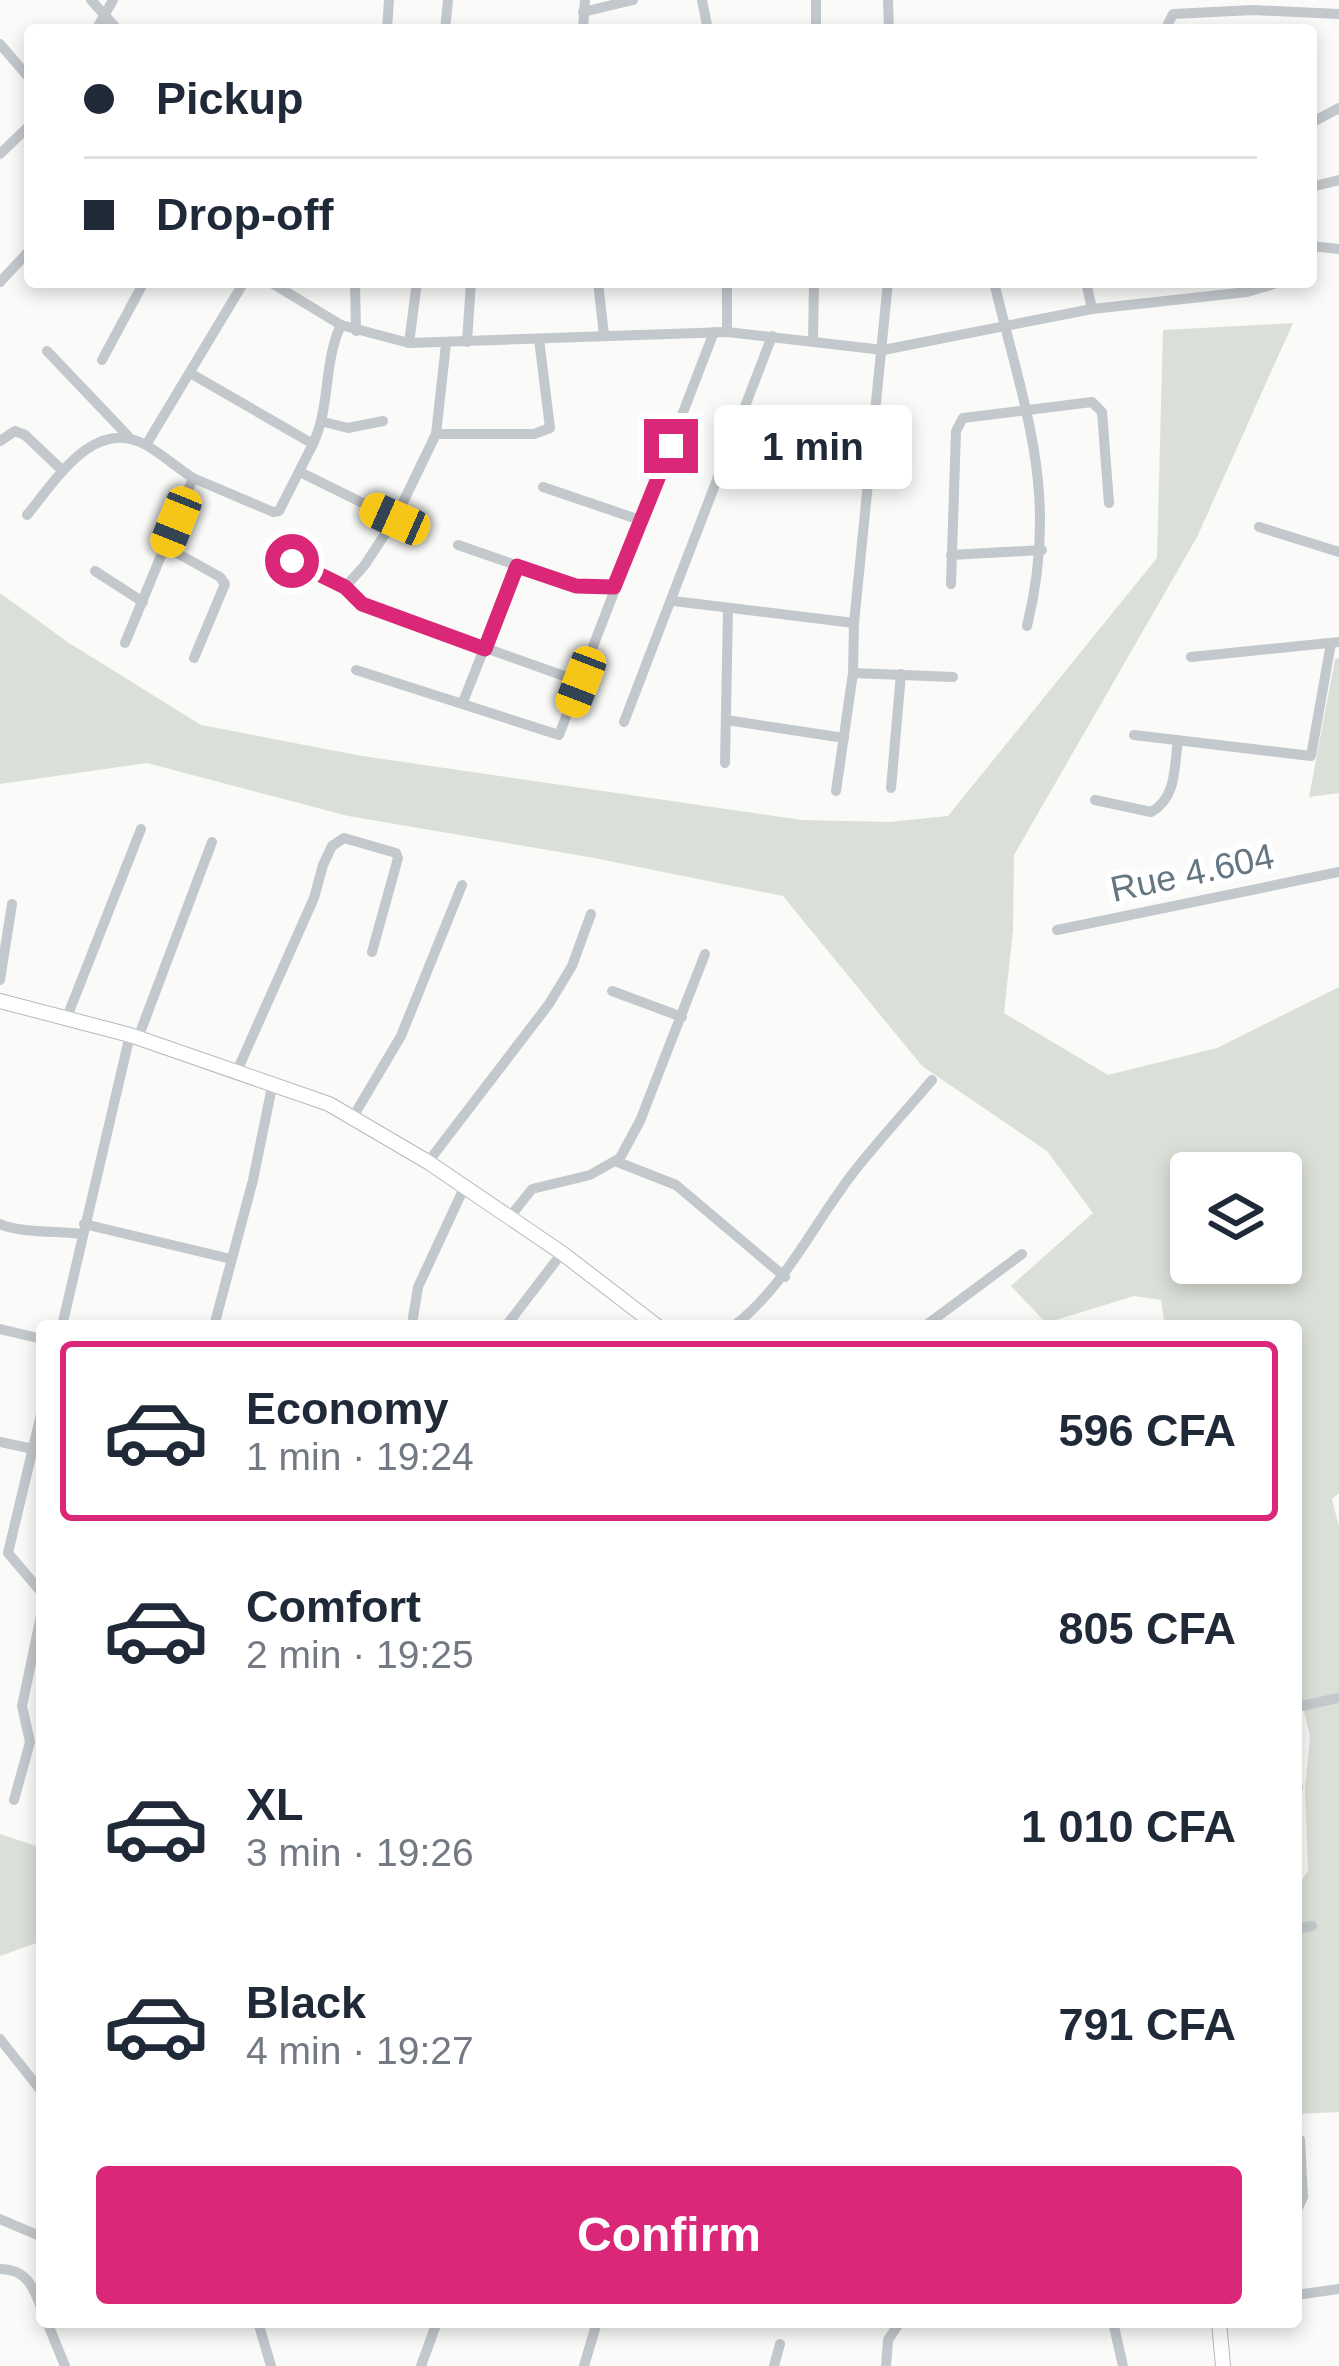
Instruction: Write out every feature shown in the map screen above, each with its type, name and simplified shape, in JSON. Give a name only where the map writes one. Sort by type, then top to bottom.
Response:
[{"type":"street","points":[[91,0],[112,24]]},
{"type":"street","points":[[100,24],[113,0]]},
{"type":"street","points":[[584,6],[633,0]]},
{"type":"street","points":[[1166,24],[1173,14],[1253,10],[1339,14]]},
{"type":"street","points":[[0,44],[24,72]]},
{"type":"street","points":[[0,154],[24,130]]},
{"type":"street","points":[[0,282],[24,256]]},
{"type":"street","points":[[102,360],[142,288]]},
{"type":"street","points":[[146,445],[240,288]]},
{"type":"street","points":[[280,288],[340,325],[409,343],[720,332],[883,350],[1092,310],[1260,288]]},
{"type":"street","points":[[355,288],[356,331]]},
{"type":"street","points":[[409,343],[416,288]]},
{"type":"street","points":[[467,342],[471,288]]},
{"type":"street","points":[[599,288],[604,335]]},
{"type":"street","points":[[356,670],[556,736],[562,731],[614,587],[720,332],[726,288]]},
{"type":"street","points":[[813,340],[814,288]]},
{"type":"street","points":[[836,791],[853,673],[888,288]]},
{"type":"street","points":[[995,288],[1037,458],[1042,550],[1027,626]]},
{"type":"street","points":[[1087,288],[1092,310]]},
{"type":"street","points":[[27,515],[63,471],[103,437],[130,438],[146,445],[193,478],[274,512],[284,506],[324,422],[330,347],[340,325]]},
{"type":"street","points":[[624,722],[772,336]]},
{"type":"street","points":[[436,434],[534,434],[550,428],[539,339]]},
{"type":"street","points":[[345,587],[395,519],[436,434],[446,344]]},
{"type":"street","points":[[47,351],[130,438]]},
{"type":"street","points":[[190,373],[313,444]]},
{"type":"street","points":[[951,584],[957,423],[969,416],[1092,402],[1102,412],[1109,502]]},
{"type":"street","points":[[324,422],[348,428],[383,421]]},
{"type":"street","points":[[0,441],[15,430],[26,435],[63,471]]},
{"type":"street","points":[[300,472],[395,519]]},
{"type":"street","points":[[125,644],[193,478]]},
{"type":"street","points":[[543,487],[643,521]]},
{"type":"street","points":[[1258,527],[1339,552]]},
{"type":"street","points":[[458,545],[576,586],[614,587]]},
{"type":"street","points":[[166,547],[225,584],[194,658]]},
{"type":"street","points":[[951,555],[1042,550]]},
{"type":"street","points":[[292,561],[345,587],[362,604],[581,682]]},
{"type":"street","points":[[463,702],[517,566]]},
{"type":"street","points":[[95,572],[143,602]]},
{"type":"street","points":[[673,602],[854,623]]},
{"type":"street","points":[[725,763],[728,610]]},
{"type":"street","points":[[1134,735],[1311,756],[1335,642],[1191,657]]},
{"type":"street","points":[[853,673],[953,676]]},
{"type":"street","points":[[891,788],[901,674]]},
{"type":"street","points":[[726,720],[844,738]]},
{"type":"street","points":[[1095,800],[1151,812],[1163,806],[1170,797],[1178,740]]},
{"type":"street","points":[[68,1017],[141,829]]},
{"type":"street","points":[[237,1071],[314,898],[323,865],[332,846],[344,838],[396,853],[398,858],[372,952]]},
{"type":"street","points":[[63,1320],[134,1037],[212,842]]},
{"type":"street","name":"Rue 4.604","points":[[1057,930],[1339,872]]},
{"type":"street","points":[[352,1117],[401,1036],[462,885]]},
{"type":"street","points":[[0,980],[12,904]]},
{"type":"street","points":[[428,1162],[549,1004],[572,966],[591,914]]},
{"type":"street","points":[[509,1218],[532,1189],[590,1175],[615,1161],[629,1144],[705,954]]},
{"type":"street","points":[[613,991],[682,1017]]},
{"type":"street","points":[[0,1001],[134,1037],[329,1104],[428,1162],[650,1320]]},
{"type":"street","points":[[742,1320],[785,1277],[853,1173],[932,1080]]},
{"type":"street","points":[[216,1320],[273,1082]]},
{"type":"street","points":[[615,1161],[676,1185],[785,1277]]},
{"type":"street","points":[[413,1318],[418,1286],[464,1188]]},
{"type":"street","points":[[0,1224],[11,1229],[83,1229],[231,1259]]},
{"type":"street","points":[[511,1320],[562,1253]]},
{"type":"street","points":[[933,1320],[1022,1254]]},
{"type":"street","points":[[0,1329],[36,1338]]},
{"type":"street","points":[[36,1433],[8,1553],[36,1586]]},
{"type":"street","points":[[0,1442],[32,1449]]},
{"type":"street","points":[[14,1800],[35,1731],[22,1706],[36,1640]]},
{"type":"street","points":[[1302,1706],[1339,1698]]},
{"type":"street","points":[[1302,1928],[1312,1926]]},
{"type":"street","points":[[0,2039],[36,2084]]},
{"type":"street","points":[[0,2219],[36,2234]]},
{"type":"street","points":[[0,2270],[18,2272],[36,2285]]},
{"type":"street","points":[[1302,2294],[1339,2289]]},
{"type":"street","points":[[49,2328],[65,2366]]},
{"type":"street","points":[[260,2328],[271,2366]]},
{"type":"street","points":[[422,2366],[435,2328]]},
{"type":"street","points":[[584,2366],[595,2328]]},
{"type":"street","points":[[886,2366],[887,2340],[896,2328]]},
{"type":"street","points":[[1115,2328],[1124,2366]]},
{"type":"street","points":[[1220,2328],[1223,2366]]},
{"type":"street","points":[[774,2366],[779,2344]]},
{"type":"shaded area","points":[[1293,323],[1197,537],[1014,855],[1013,930],[1004,1013],[1108,1075],[1217,1048],[1339,987],[1339,1493],[1332,1499],[1339,1527],[1339,2112],[1302,2114],[1302,1880],[1308,1870],[1305,1790],[1310,1736],[1302,1703],[1302,1320],[1164,1320],[1161,1300],[1134,1296],[1043,1320],[1011,1286],[1093,1213],[1047,1151],[922,1066],[783,896],[348,816],[147,763],[0,784],[0,593],[69,643],[201,725],[362,756],[802,820],[890,822],[948,816],[1157,558],[1163,330]]},
{"type":"shaded area","points":[[1339,658],[1339,793],[1309,797],[1335,659]]},
{"type":"shaded area","points":[[0,1834],[36,1846],[36,1943],[0,1956]]},
{"type":"route","points":[[292,561],[345,587],[362,604],[485,649],[517,566],[576,586],[614,587],[671,446]]}]
